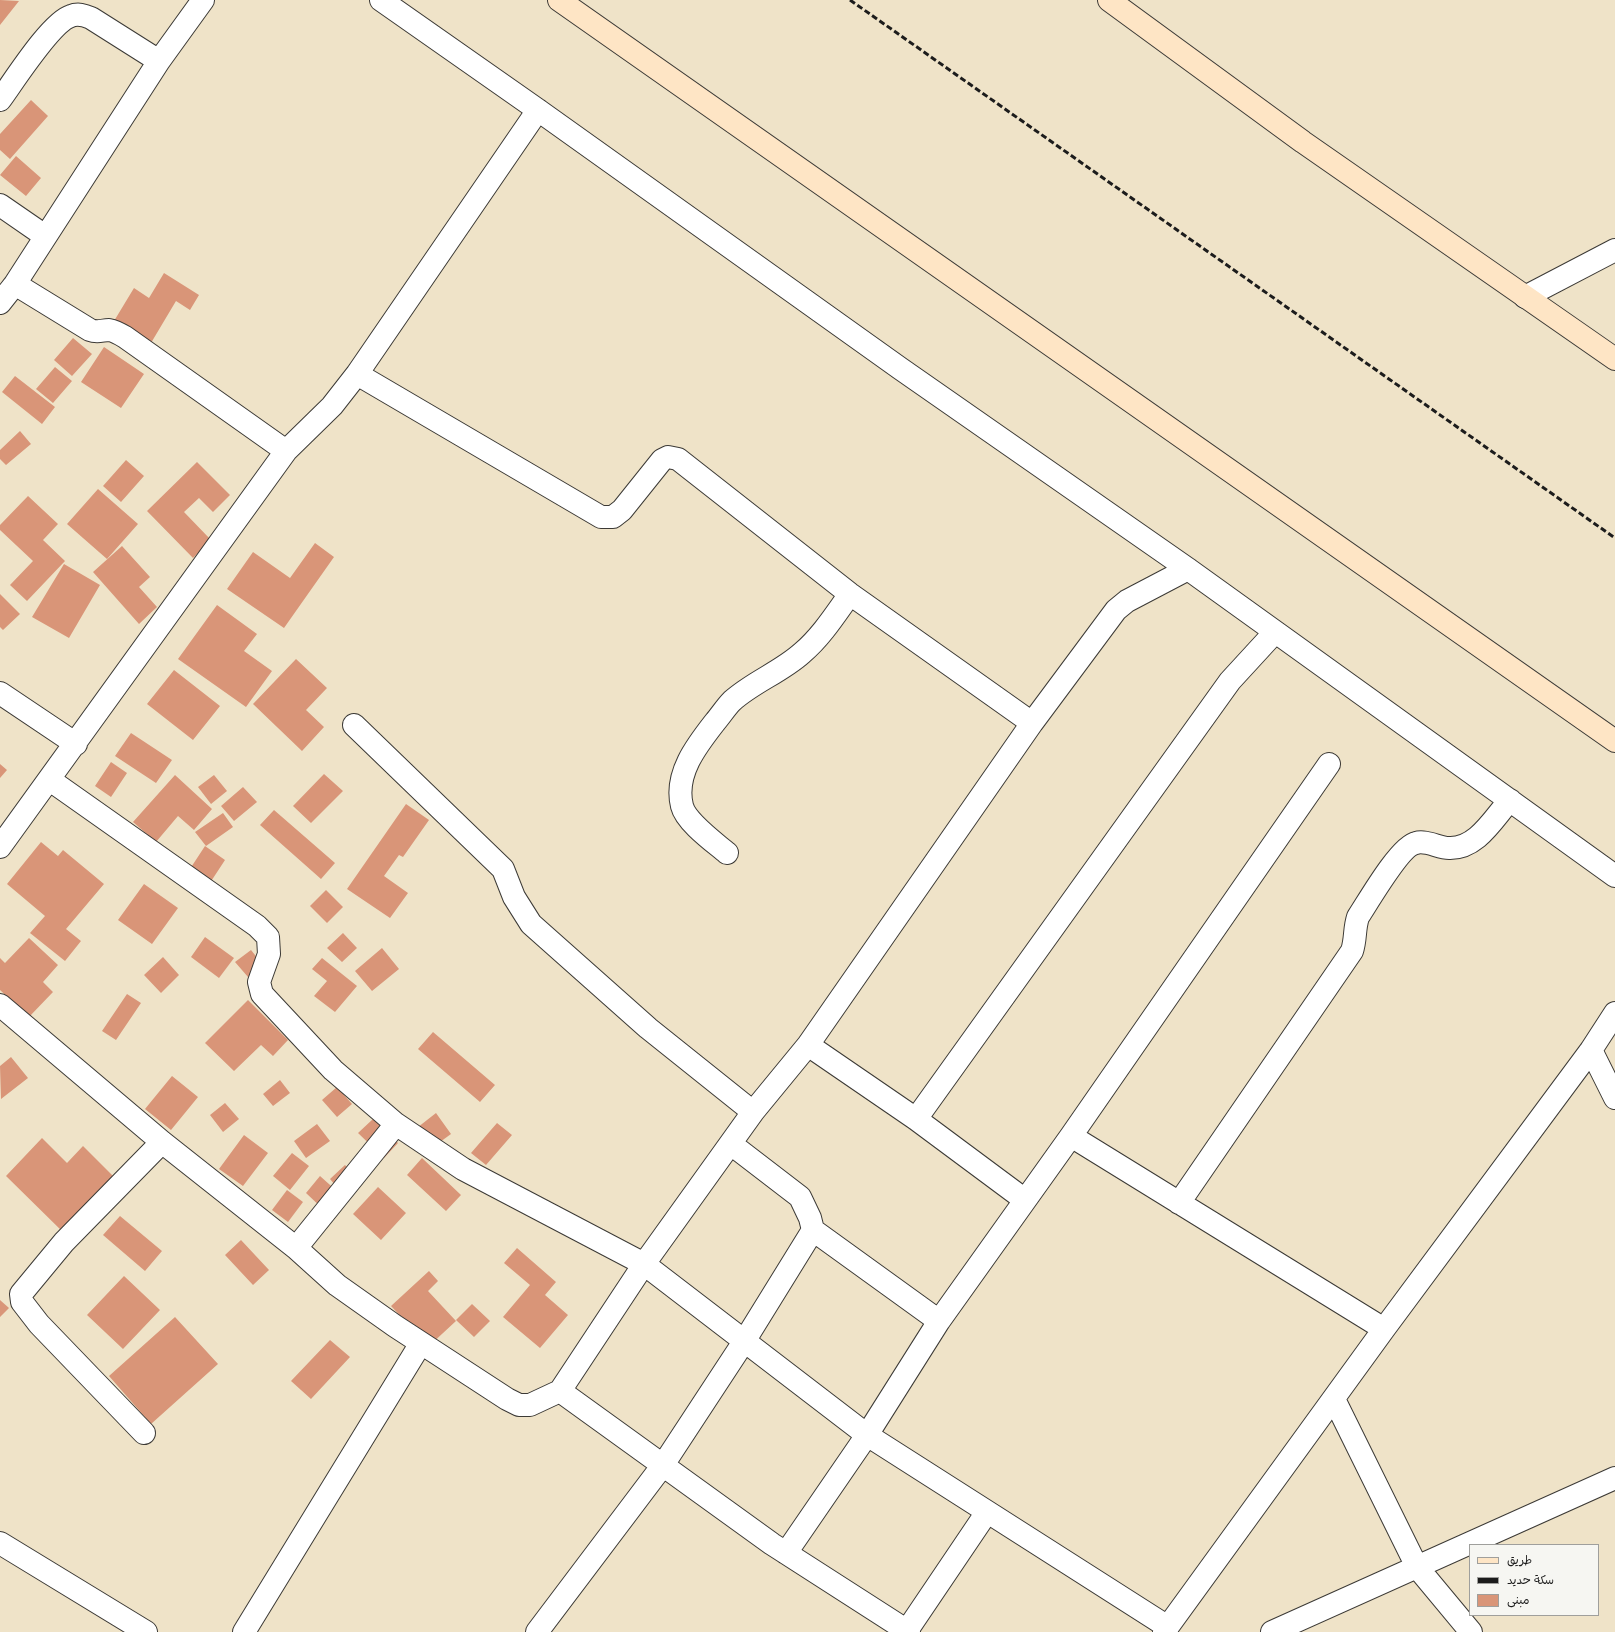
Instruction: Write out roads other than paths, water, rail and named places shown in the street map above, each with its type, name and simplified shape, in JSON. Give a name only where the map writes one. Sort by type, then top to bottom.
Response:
[{"type":"street","points":[[0,303],[15,284],[159,62],[204,0]]},
{"type":"street","points":[[382,0],[907,374],[1188,569],[1615,876]]},
{"type":"street","points":[[559,0],[1615,741]]},
{"type":"street","points":[[1109,0],[1303,142],[1615,359]]},
{"type":"street","points":[[0,100],[50,32],[61,20],[71,15],[82,14],[91,18],[159,62]]},
{"type":"street","points":[[0,847],[76,744],[286,451],[332,406],[357,374],[538,110]]},
{"type":"street","points":[[0,205],[45,236]]},
{"type":"street","points":[[1525,297],[1615,250]]},
{"type":"street","points":[[15,284],[96,333],[108,330],[125,337],[286,451]]},
{"type":"street","points":[[357,374],[601,517],[613,517],[628,503],[659,463],[668,457],[673,457],[850,594],[1032,723]]},
{"type":"street","points":[[0,1005],[162,1142],[296,1248],[337,1286],[421,1343],[519,1405],[530,1404],[560,1391],[644,1264],[753,1112],[808,1045],[1032,723],[1116,610],[1127,601],[1188,569]]},
{"type":"street","points":[[727,853],[688,818],[682,807],[680,790],[682,776],[695,749],[731,701],[749,688],[779,671],[802,653],[820,636],[850,594]]},
{"type":"street","points":[[916,1119],[1230,681],[1275,632]]},
{"type":"street","points":[[0,693],[76,744]]},
{"type":"street","points":[[354,725],[503,869],[514,897],[531,924],[648,1028],[753,1112]]},
{"type":"street","points":[[786,1553],[867,1435],[939,1321],[1071,1136],[1329,764]]},
{"type":"street","points":[[50,780],[258,926],[268,937],[269,954],[260,982],[262,994],[333,1070],[396,1124],[463,1169],[644,1264],[867,1435],[1166,1630],[1384,1329],[1591,1050],[1615,1013]]},
{"type":"street","points":[[1178,1203],[1352,950],[1356,941],[1356,924],[1358,917],[1386,874],[1408,847],[1416,842],[1450,848],[1460,847],[1473,842],[1510,800]]},
{"type":"street","points":[[808,1045],[916,1119],[1025,1200]]},
{"type":"street","points":[[1591,1050],[1615,1098]]},
{"type":"street","points":[[296,1248],[396,1124]]},
{"type":"street","points":[[1071,1136],[1384,1329]]},
{"type":"street","points":[[144,1433],[39,1324],[22,1302],[21,1294],[64,1242],[162,1142]]},
{"type":"street","points":[[731,1144],[800,1197],[810,1218],[813,1230],[939,1321]]},
{"type":"street","points":[[537,1632],[663,1466],[745,1340],[813,1230]]},
{"type":"street","points":[[244,1632],[421,1343]]},
{"type":"street","points":[[560,1391],[786,1553],[908,1632],[987,1512]]},
{"type":"street","points":[[1334,1399],[1417,1567],[1471,1632]]},
{"type":"street","points":[[1272,1632],[1615,1478]]},
{"type":"street","points":[[0,1543],[146,1632]]},
{"type":"railway","points":[[850,0],[1615,538]]}]
